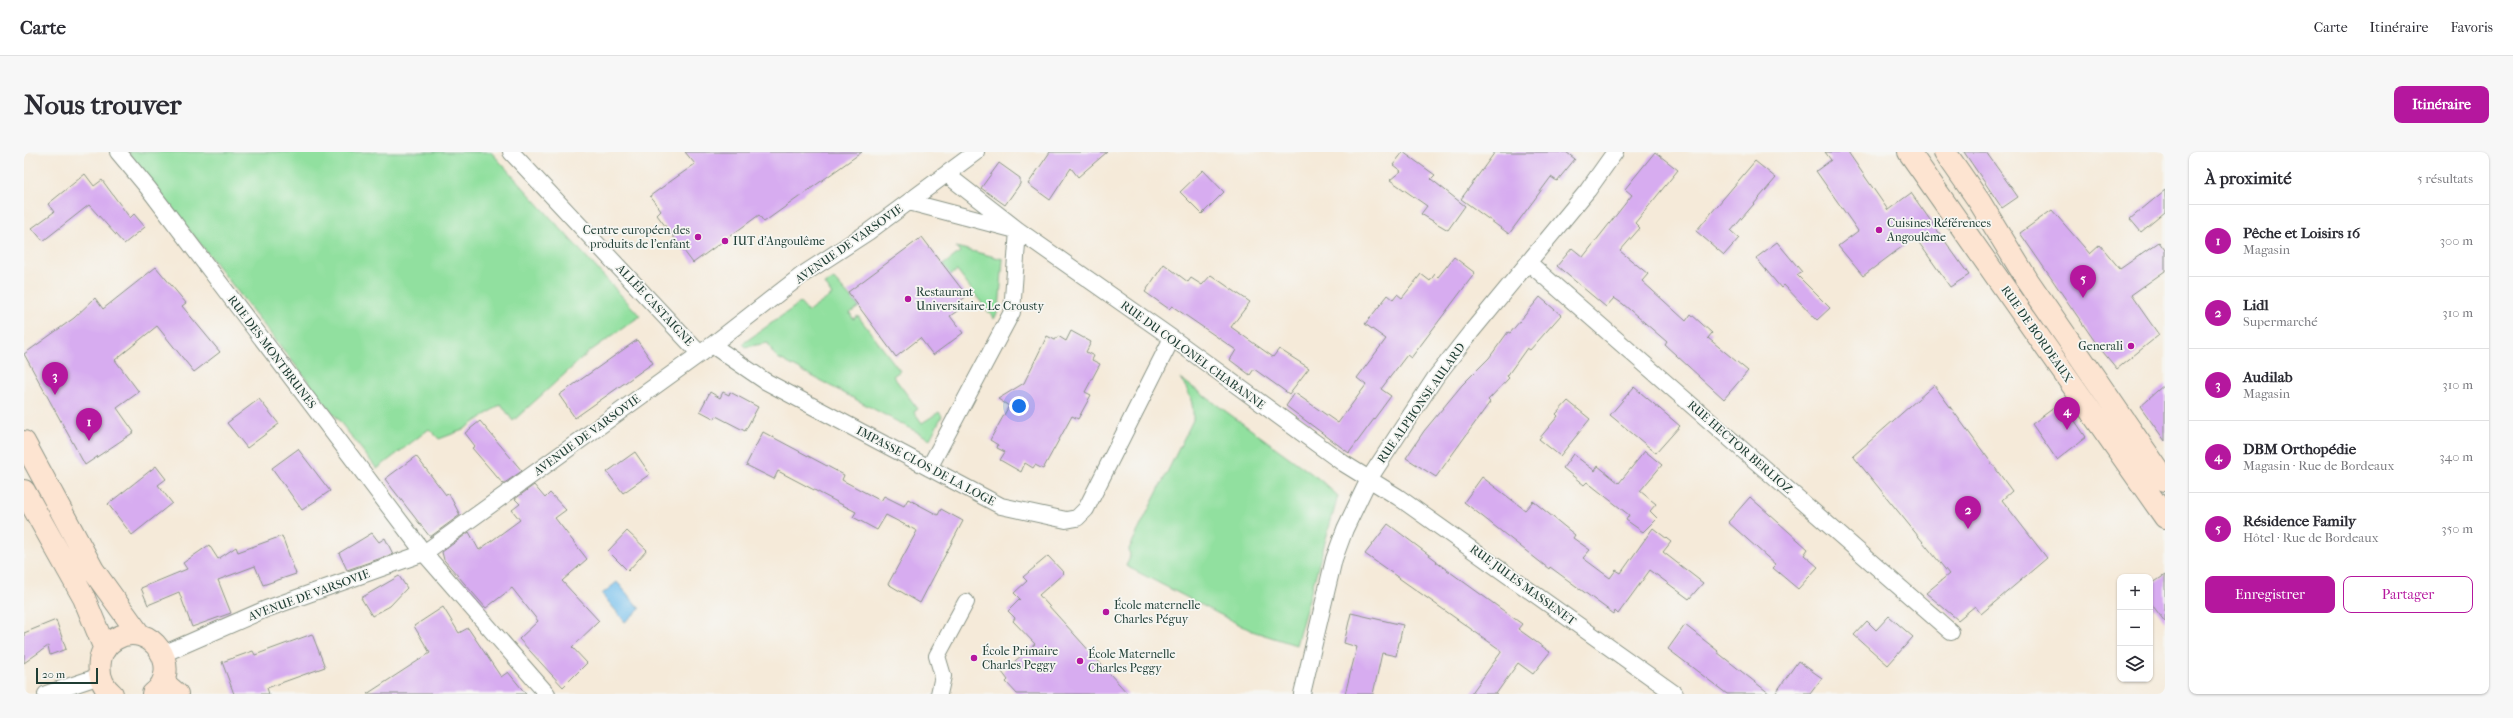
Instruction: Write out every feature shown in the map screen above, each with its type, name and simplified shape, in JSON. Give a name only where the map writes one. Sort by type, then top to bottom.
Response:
[{"type":"main road","name":"RUE DE BORDEAUX","points":[[1909,152],[2165,517]]},
{"type":"main road","name":"RUE DE BORDEAUX","points":[[1945,152],[1979,201],[2028,281],[2165,480]]},
{"type":"main road","points":[[24,442],[93,570],[139,634],[158,645],[166,664],[164,690]]},
{"type":"main road","points":[[24,491],[84,598],[105,649]]},
{"type":"main road","points":[[112,694],[104,685],[100,676],[99,666],[105,649],[120,636],[139,634]]},
{"type":"street","name":"RUE DES MONTBRUNES","points":[[118,152],[148,188],[424,553],[547,694]]},
{"type":"street","name":"ALLÉE CASTAIGNE","points":[[511,152],[706,349]]},
{"type":"street","name":"AVENUE DE VARSOVIE","points":[[163,654],[266,609],[424,553],[706,349],[802,275],[868,232],[976,152]]},
{"type":"street","name":"RUE ALPHONSE AULARD","points":[[1302,694],[1334,559],[1345,529],[1369,479],[1436,378],[1471,332],[1588,190],[1615,152]]},
{"type":"street","name":"RUE DU COLONEL CHABANNE","points":[[948,173],[1018,230],[1172,338],[1343,463],[1369,479]]},
{"type":"street","name":"RUE DU COLONEL CHABANNE","points":[[909,202],[1018,230]]},
{"type":"street","points":[[929,468],[1012,312],[1018,230]]},
{"type":"street","name":"RUE HECTOR BERLIOZ","points":[[1529,262],[1951,632]]},
{"type":"street","name":"IMPASSE CLOS DE LA LOGE","points":[[706,349],[1001,506],[1066,520],[1077,518],[1086,509],[1172,338]]},
{"type":"street","name":"RUE JULES MASSENET","points":[[1369,479],[1398,497],[1675,694]]},
{"type":"street","points":[[939,694],[943,676],[937,656],[966,602]]},
{"type":"street","points":[[46,694],[100,676]]},
{"type":"green space","points":[[128,152],[491,152],[640,316],[589,352],[513,421],[501,404],[463,430],[439,439],[429,429],[377,469]]},
{"type":"green space","points":[[956,247],[1003,259],[999,310],[994,319],[957,271],[950,275],[943,265],[960,252]]},
{"type":"green space","points":[[834,279],[859,307],[850,313],[853,319],[858,316],[900,371],[893,376],[918,409],[914,412],[922,423],[939,412],[942,416],[930,439],[778,358],[773,353],[768,343],[745,347],[742,344],[800,303],[808,312],[832,295],[825,284]]},
{"type":"green space","points":[[1180,378],[1319,479],[1338,496],[1296,645],[1252,631],[1126,566],[1130,556],[1129,549],[1193,420],[1193,408],[1190,398]]},
{"type":"water","points":[[617,582],[640,609],[625,622],[602,594]]},
{"type":"building","points":[[685,152],[862,152],[764,222],[759,215],[693,263],[657,215],[661,211],[650,196],[695,164]]},
{"type":"building","points":[[1050,152],[1107,152],[1078,177],[1071,168],[1050,200],[1028,184]]},
{"type":"building","points":[[1403,152],[1435,175],[1431,179],[1465,206],[1448,230],[1421,214],[1427,206],[1390,180],[1401,171],[1393,165]]},
{"type":"building","points":[[1495,152],[1566,152],[1575,159],[1557,181],[1551,177],[1509,234],[1461,199]]},
{"type":"building","points":[[1655,152],[1678,170],[1635,223],[1640,228],[1620,251],[1648,274],[1642,281],[1686,321],[1691,314],[1712,333],[1708,338],[1748,371],[1724,399],[1665,345],[1667,342],[1623,304],[1614,298],[1606,307],[1557,266],[1572,248],[1583,257],[1632,195],[1625,189]]},
{"type":"building","points":[[1825,152],[1848,152],[1888,210],[1911,193],[1969,275],[1950,287],[1915,237],[1863,276],[1838,246],[1858,231],[1816,171],[1831,160]]},
{"type":"building","points":[[1964,152],[1986,152],[2018,197],[2002,208]]},
{"type":"building","points":[[1755,161],[1776,178],[1731,231],[1739,238],[1724,255],[1696,231]]},
{"type":"building","points":[[999,163],[1020,178],[1020,184],[1005,205],[981,188]]},
{"type":"building","points":[[1203,170],[1224,192],[1202,214],[1180,192]]},
{"type":"building","points":[[85,174],[94,186],[102,180],[130,218],[134,214],[145,227],[124,244],[89,205],[43,241],[32,228],[54,212],[48,204]]},
{"type":"building","points":[[2165,190],[2165,212],[2141,232],[2130,219]]},
{"type":"building","points":[[2052,210],[2090,254],[2100,245],[2120,269],[2159,242],[2165,250],[2165,271],[2131,295],[2159,335],[2117,369],[2098,346],[2020,233]]},
{"type":"building","name":"Restaurant Universitaire Le Crousty","points":[[922,237],[967,296],[959,302],[963,307],[950,316],[963,333],[933,355],[920,338],[896,357],[848,292]]},
{"type":"building","points":[[1777,242],[1802,272],[1797,275],[1830,308],[1817,320],[1784,285],[1781,288],[1756,258]]},
{"type":"building","points":[[1454,257],[1475,273],[1411,358],[1407,355],[1381,389],[1391,396],[1349,453],[1286,406],[1295,393],[1338,423],[1366,385],[1357,378],[1386,339],[1365,324],[1388,295],[1393,299],[1397,294],[1402,298],[1421,274],[1430,281],[1435,274],[1438,277]]},
{"type":"building","points":[[1164,264],[1188,282],[1191,278],[1202,285],[1211,275],[1250,302],[1231,327],[1273,357],[1279,349],[1309,368],[1289,394],[1254,369],[1250,375],[1230,360],[1236,350],[1172,306],[1169,309],[1145,292]]},
{"type":"building","points":[[156,267],[186,303],[182,306],[220,352],[194,372],[157,326],[115,360],[139,392],[117,408],[134,432],[85,465],[24,354],[74,318],[95,298],[103,309]]},
{"type":"building","points":[[1540,297],[1561,315],[1530,350],[1527,348],[1507,376],[1509,378],[1488,400],[1490,402],[1436,477],[1406,458],[1424,431],[1462,385],[1489,358],[1508,332],[1510,333]]},
{"type":"building","points":[[1071,331],[1091,342],[1086,352],[1094,356],[1092,360],[1100,364],[1085,392],[1091,395],[1078,419],[1072,416],[1043,469],[1035,465],[1033,468],[1025,463],[1021,472],[1000,460],[1005,452],[997,448],[998,445],[990,440],[1009,406],[998,399],[1024,383],[1047,336],[1055,340],[1058,336],[1066,341]]},
{"type":"building","points":[[637,340],[653,363],[575,418],[559,395]]},
{"type":"building","points":[[2165,384],[2165,441],[2140,406]]},
{"type":"building","points":[[1934,385],[2012,491],[2002,500],[2047,558],[1981,614],[1975,606],[1958,620],[1926,593],[1949,574],[1853,456]]},
{"type":"building","points":[[1634,387],[1680,426],[1656,453],[1610,415]]},
{"type":"building","points":[[710,392],[720,398],[723,392],[729,395],[730,392],[758,407],[745,431],[716,416],[715,419],[700,411]]},
{"type":"building","points":[[259,399],[279,424],[247,448],[227,423]]},
{"type":"building","points":[[1568,401],[1590,419],[1560,456],[1539,439],[1558,416],[1556,414]]},
{"type":"building","points":[[2062,402],[2086,437],[2057,460],[2032,424]]},
{"type":"building","points":[[480,421],[522,471],[503,484],[472,448],[475,446],[465,433]]},
{"type":"building","points":[[763,432],[844,475],[842,480],[881,501],[884,496],[904,506],[908,499],[938,515],[941,509],[963,521],[920,603],[888,584],[917,531],[886,515],[877,530],[853,517],[856,512],[778,471],[774,479],[746,465]]},
{"type":"building","points":[[298,449],[330,491],[302,510],[272,468]]},
{"type":"building","points":[[1645,451],[1662,465],[1640,491],[1656,504],[1650,511],[1657,518],[1643,532],[1626,520],[1629,515],[1587,482],[1584,485],[1563,468],[1573,454],[1595,471],[1598,466],[1619,483]]},
{"type":"building","points":[[635,452],[650,474],[623,493],[607,472]]},
{"type":"building","points":[[416,456],[446,495],[449,494],[460,515],[430,537],[385,479]]},
{"type":"building","points":[[156,466],[166,479],[158,485],[172,503],[132,535],[108,504]]},
{"type":"building","points":[[1482,477],[1525,510],[1533,501],[1575,535],[1573,538],[1590,550],[1583,558],[1610,578],[1616,570],[1621,573],[1653,528],[1671,542],[1663,552],[1703,583],[1689,599],[1650,570],[1618,614],[1615,611],[1614,614],[1550,567],[1549,569],[1464,502]]},
{"type":"building","points":[[534,485],[545,498],[550,493],[566,510],[555,518],[587,559],[562,581],[599,621],[572,647],[587,663],[563,687],[519,639],[538,621],[512,588],[486,608],[444,560],[442,552],[469,532],[479,550],[520,520],[512,510],[520,504],[515,499]]},
{"type":"building","points":[[1750,497],[1808,549],[1804,555],[1818,567],[1798,589],[1773,568],[1776,565],[1728,522]]},
{"type":"building","points":[[1388,524],[1437,561],[1436,562],[1522,624],[1518,629],[1550,652],[1533,674],[1518,663],[1496,694],[1471,694],[1502,651],[1365,554]]},
{"type":"building","points":[[627,531],[647,550],[628,571],[608,551]]},
{"type":"building","points":[[372,533],[379,542],[385,538],[393,554],[347,570],[339,553]]},
{"type":"building","points":[[282,536],[296,574],[263,585],[255,566],[218,580],[231,613],[192,627],[179,592],[148,605],[141,588],[187,569],[183,563],[209,545],[218,559],[236,547],[238,552]]},
{"type":"building","points":[[1048,556],[1064,573],[1039,595],[1128,694],[1017,694],[1006,682],[1008,680],[1002,672],[1035,644],[1013,621],[1015,618],[1008,611],[1020,599],[1014,593],[1027,581],[1023,577]]},
{"type":"building","points":[[2165,575],[2165,622],[2153,606],[2153,583]]},
{"type":"building","points":[[399,576],[407,588],[390,606],[372,616],[361,598]]},
{"type":"building","points":[[443,607],[459,633],[468,628],[501,677],[508,672],[526,694],[367,694],[430,653],[414,626]]},
{"type":"building","points":[[1351,613],[1403,625],[1396,656],[1382,653],[1373,694],[1345,694],[1357,647],[1344,643]]},
{"type":"building","points":[[1889,616],[1913,637],[1888,665],[1854,635],[1867,621],[1876,630]]},
{"type":"building","points":[[56,620],[66,649],[50,655],[48,646],[24,663],[24,633]]},
{"type":"building","points":[[1685,625],[1770,694],[1727,694],[1668,649]]},
{"type":"building","points":[[312,634],[325,667],[267,688],[269,694],[234,694],[222,662],[253,651],[255,655]]},
{"type":"building","points":[[1798,661],[1822,678],[1810,694],[1775,694]]},
{"type":"place","name":"Cuisines Références Angoulême","points":[[1879,230]]},
{"type":"place","name":"Centre européen des produits de l'enfant","points":[[698,237]]},
{"type":"place","name":"IUT d'Angoulême","points":[[725,241]]},
{"type":"place","name":"Résidence Family","points":[[2083,298]]},
{"type":"place","name":"Restaurant Universitaire Le Crousty","points":[[908,299]]},
{"type":"place","name":"Generali","points":[[2131,346]]},
{"type":"place","name":"Audilab","points":[[55,395]]},
{"type":"place","name":"DBM Orthopédie","points":[[2067,430]]},
{"type":"place","name":"Pêche et Loisirs 16","points":[[89,441]]},
{"type":"place","name":"Lidl","points":[[1968,529]]},
{"type":"place","name":"École maternelle Charles Péguy","points":[[1106,612]]},
{"type":"place","name":"École Primaire Charles Peggy","points":[[974,658]]},
{"type":"place","name":"École Maternelle Charles Peggy","points":[[1080,661]]}]
